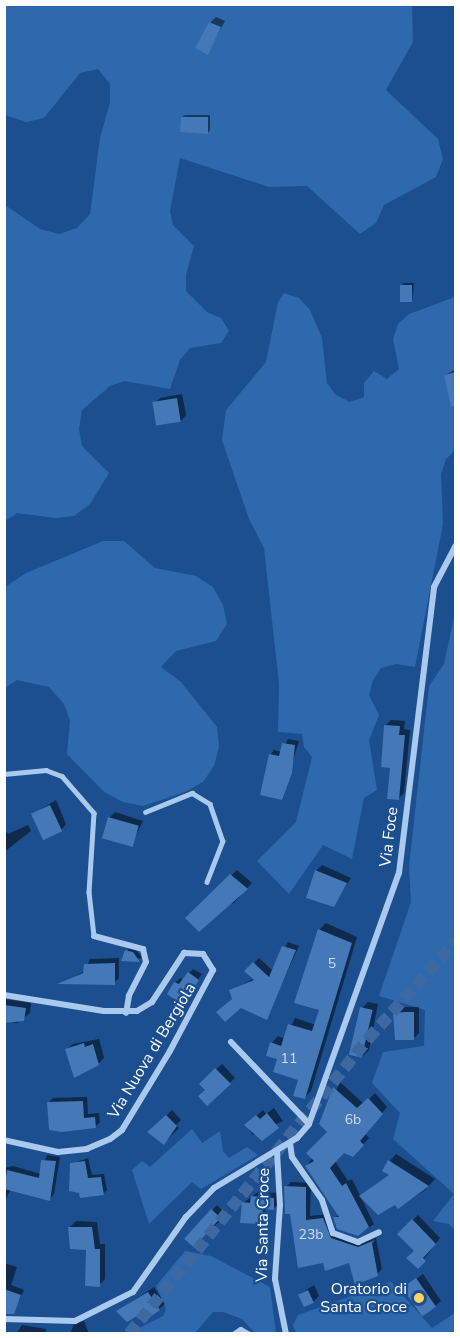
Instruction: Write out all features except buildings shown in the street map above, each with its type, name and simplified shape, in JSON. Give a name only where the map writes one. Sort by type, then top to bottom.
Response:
[{"type":"street","name":"Via Foce","points":[[309,1124],[399,873],[434,587],[456,545]]},
{"type":"street","points":[[4,995],[126,1013],[129,996],[146,962],[143,949],[94,936]]},
{"type":"street","name":"Via Nuova di Bergiola","points":[[4,1140],[58,1152],[75,1152],[101,1144],[122,1130],[209,982],[213,970],[208,958],[197,951],[184,953],[152,1002],[126,1013]]},
{"type":"street","points":[[231,1042],[309,1124]]},
{"type":"street","name":"Via Santa Croce","points":[[4,1319],[75,1321],[117,1302],[142,1282],[186,1217],[214,1188],[277,1152],[309,1124]]},
{"type":"street","name":"Via Santa Croce","points":[[290,1143],[292,1157],[322,1200],[333,1233],[358,1242],[379,1232]]},
{"type":"street","name":"Via Santa Croce","points":[[277,1152],[280,1205],[275,1279],[286,1334]]},
{"type":"street","points":[[235,1334],[241,1330],[248,1334]]},
{"type":"lane","points":[[4,774],[45,770],[62,776],[94,813],[89,892],[94,936]]},
{"type":"lane","points":[[145,812],[192,793],[210,804],[223,841],[207,882]]},
{"type":"shaded area","points":[[5,5],[412,5],[413,42],[386,90],[438,139],[443,159],[436,177],[384,205],[376,223],[360,234],[307,186],[269,187],[180,158],[170,211],[173,225],[194,246],[186,275],[186,291],[207,312],[221,318],[229,331],[221,343],[190,348],[180,360],[170,389],[124,381],[110,386],[82,410],[79,429],[82,446],[109,473],[90,504],[74,516],[55,518],[17,513],[5,521],[5,205],[40,229],[59,234],[77,228],[90,214],[100,138],[110,102],[110,84],[98,69],[80,73],[44,118],[26,122],[5,115]]},
{"type":"shaded area","points":[[284,293],[299,298],[310,310],[322,338],[327,383],[336,395],[350,402],[364,397],[364,383],[374,371],[387,379],[399,369],[393,339],[398,324],[409,314],[455,297],[455,450],[446,459],[441,474],[443,524],[415,667],[396,664],[381,668],[373,680],[369,695],[379,715],[369,740],[377,790],[364,798],[352,859],[323,845],[289,894],[257,861],[296,822],[312,757],[304,747],[302,734],[278,732],[279,684],[264,548],[249,519],[222,440],[226,410],[266,362],[278,302]]},
{"type":"shaded area","points":[[103,541],[124,541],[155,568],[196,576],[213,587],[223,605],[227,624],[216,641],[176,651],[161,667],[181,682],[217,727],[219,747],[214,766],[203,782],[185,792],[143,806],[123,802],[104,792],[67,754],[70,721],[64,704],[49,687],[17,680],[5,688],[5,587],[26,573]]},
{"type":"shaded area","points":[[455,613],[455,1230],[449,1224],[433,1221],[454,1194],[393,1139],[400,1113],[372,1083],[383,1052],[424,1046],[425,1010],[379,996],[411,902],[409,866],[429,686],[444,664]]},
{"type":"shaded area","points":[[192,1129],[202,1143],[220,1131],[223,1151],[229,1158],[247,1147],[258,1155],[201,1189],[192,1182],[149,1224],[132,1170],[142,1161],[150,1167]]},
{"type":"shaded area","points":[[185,1251],[211,1256],[270,1287],[276,1333],[255,1333],[242,1319],[223,1312],[213,1312],[195,1333],[130,1333],[163,1316],[166,1309],[156,1286]]},
{"type":"shaded area","points":[[391,1282],[432,1328],[455,1313],[455,1333],[296,1333],[293,1325],[298,1315]]},
{"type":"tunnel","points":[[129,1334],[368,1039],[456,941]]},
{"type":"place","name":"Oratorio di Santa Croce","points":[[419,1298]]}]
